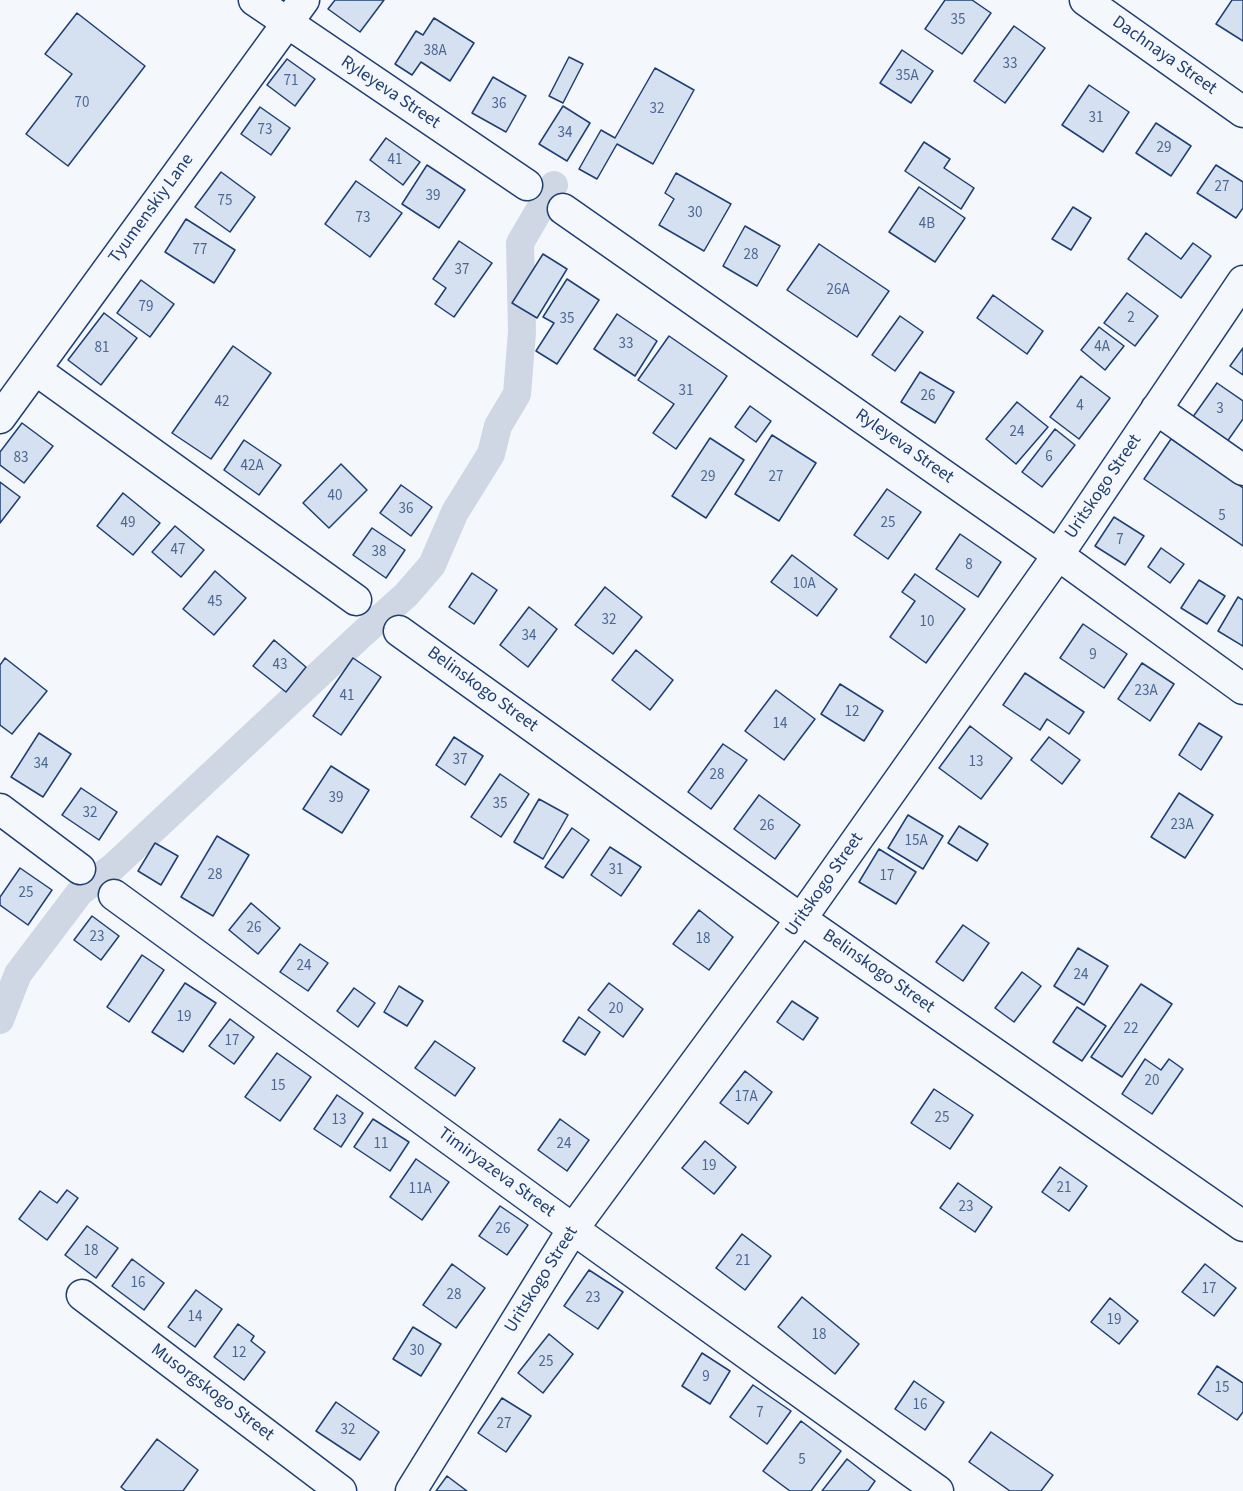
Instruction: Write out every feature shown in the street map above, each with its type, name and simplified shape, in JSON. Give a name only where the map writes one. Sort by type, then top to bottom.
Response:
[{"type":"street","name":"Ryleyeva Street","points":[[254,0],[286,24],[527,185]]},
{"type":"street","name":"Tyumenskiy Lane","points":[[0,418],[303,0]]},
{"type":"street","name":"Dachnaya Street","points":[[1085,0],[1243,112]]},
{"type":"street","name":"Ryleyeva Street","points":[[563,209],[1058,555],[1243,689]]},
{"type":"street","name":"Uritskogo Street","points":[[411,1491],[573,1229],[801,919],[1058,555],[1243,281]]},
{"type":"street","points":[[36,370],[356,600]]},
{"type":"street","points":[[1156,409],[1243,470]]},
{"type":"street","name":"Belinskogo Street","points":[[399,631],[801,919],[1243,1226]]},
{"type":"street","points":[[0,809],[80,869]]},
{"type":"street","name":"Timiryazeva Street","points":[[114,895],[938,1491]]},
{"type":"street","name":"Musorgskogo Street","points":[[82,1295],[341,1491]]},
{"type":"building","points":[[335,0],[384,0],[360,32],[328,9]]},
{"type":"building","points":[[945,0],[972,0],[991,13],[962,54],[925,29]]},
{"type":"building","points":[[1232,0],[1243,0],[1243,41],[1216,24]]},
{"type":"building","points":[[77,13],[145,66],[68,166],[26,134],[72,74],[45,54]]},
{"type":"building","points":[[434,18],[474,43],[450,81],[421,62],[412,75],[395,64],[416,31],[423,35]]},
{"type":"building","points":[[1014,26],[1045,48],[1005,103],[974,81]]},
{"type":"building","points":[[902,50],[933,71],[911,103],[880,83]]},
{"type":"building","points":[[569,57],[583,64],[563,103],[549,96]]},
{"type":"building","points":[[287,59],[315,79],[295,106],[267,85]]},
{"type":"building","points":[[655,68],[694,90],[653,164],[617,144],[597,179],[579,169],[601,130],[615,138]]},
{"type":"building","points":[[493,77],[526,96],[506,132],[472,113]]},
{"type":"building","points":[[1089,85],[1129,112],[1103,152],[1062,125]]},
{"type":"building","points":[[563,106],[590,123],[567,161],[539,144]]},
{"type":"building","points":[[260,107],[290,128],[271,155],[241,134]]},
{"type":"building","points":[[1156,123],[1191,146],[1171,176],[1136,153]]},
{"type":"building","points":[[386,138],[420,162],[403,185],[370,160]]},
{"type":"building","points":[[924,142],[950,159],[944,168],[974,188],[961,209],[905,171]]},
{"type":"building","points":[[427,165],[465,190],[439,228],[402,204]]},
{"type":"building","points":[[1216,165],[1243,182],[1243,208],[1236,218],[1197,193]]},
{"type":"building","points":[[221,172],[255,197],[230,232],[195,207]]},
{"type":"building","points":[[676,173],[731,204],[704,251],[659,225],[674,199],[665,193]]},
{"type":"building","points":[[356,181],[402,213],[370,257],[325,224]]},
{"type":"building","points":[[919,187],[965,218],[935,262],[889,232]]},
{"type":"building","points":[[1073,207],[1091,218],[1071,250],[1052,239]]},
{"type":"building","points":[[186,219],[235,250],[214,283],[165,252]]},
{"type":"building","points":[[745,226],[780,246],[757,286],[723,266]]},
{"type":"building","points":[[1146,233],[1181,259],[1193,243],[1211,256],[1181,298],[1128,259]]},
{"type":"building","points":[[459,241],[492,263],[454,317],[435,304],[446,288],[433,279]]},
{"type":"building","points":[[819,244],[889,291],[857,337],[787,290]]},
{"type":"building","points":[[543,254],[567,269],[537,318],[512,303]]},
{"type":"building","points":[[567,279],[599,300],[557,364],[536,351],[554,323],[543,317]]},
{"type":"building","points":[[141,280],[174,304],[150,337],[117,313]]},
{"type":"building","points":[[1127,293],[1158,316],[1135,346],[1104,323]]},
{"type":"building","points":[[993,295],[1043,331],[1027,354],[977,318]]},
{"type":"building","points":[[104,313],[137,338],[101,385],[68,360]]},
{"type":"building","points":[[617,314],[657,341],[635,376],[594,349]]},
{"type":"building","points":[[900,316],[923,332],[895,371],[872,355]]},
{"type":"building","points":[[1099,327],[1124,346],[1105,370],[1081,350]]},
{"type":"building","points":[[669,336],[727,376],[676,449],[653,433],[674,404],[638,380]]},
{"type":"building","points":[[233,346],[271,373],[211,459],[172,433]]},
{"type":"building","points":[[1243,348],[1243,375],[1230,366]]},
{"type":"building","points":[[920,372],[954,392],[935,423],[901,402]]},
{"type":"building","points":[[1081,376],[1110,398],[1079,439],[1050,417]]},
{"type":"building","points":[[1217,383],[1243,401],[1243,419],[1224,446],[1190,421]]},
{"type":"building","points":[[1017,402],[1048,427],[1016,464],[986,439]]},
{"type":"building","points":[[750,406],[771,421],[756,442],[735,427]]},
{"type":"building","points":[[22,423],[53,446],[24,483],[0,465],[0,452]]},
{"type":"building","points":[[1055,429],[1075,445],[1042,487],[1022,472]]},
{"type":"building","points":[[772,435],[816,463],[779,521],[735,494]]},
{"type":"building","points":[[710,438],[744,460],[706,518],[672,496]]},
{"type":"building","points":[[1171,439],[1243,488],[1243,546],[1144,479]]},
{"type":"building","points":[[244,440],[281,465],[259,495],[224,470]]},
{"type":"building","points":[[341,464],[367,490],[329,528],[303,503]]},
{"type":"building","points":[[0,482],[20,497],[0,523]]},
{"type":"building","points":[[401,485],[432,507],[411,536],[380,513]]},
{"type":"building","points":[[887,489],[921,512],[888,559],[854,535]]},
{"type":"building","points":[[123,493],[160,523],[133,555],[97,526]]},
{"type":"building","points":[[1114,517],[1144,536],[1125,565],[1095,546]]},
{"type":"building","points":[[175,526],[204,550],[181,577],[152,552]]},
{"type":"building","points":[[372,528],[405,550],[386,578],[353,555]]},
{"type":"building","points":[[960,534],[1001,562],[978,597],[936,569]]},
{"type":"building","points":[[1161,548],[1184,564],[1170,583],[1148,567]]},
{"type":"building","points":[[792,555],[837,589],[817,616],[771,582]]},
{"type":"building","points":[[215,571],[246,598],[214,635],[183,609]]},
{"type":"building","points":[[472,573],[497,590],[474,624],[449,607]]},
{"type":"building","points":[[915,574],[965,609],[926,663],[890,637],[915,601],[902,592]]},
{"type":"building","points":[[1199,580],[1225,596],[1207,624],[1181,608]]},
{"type":"building","points":[[605,587],[642,617],[613,654],[575,625]]},
{"type":"building","points":[[1238,597],[1243,600],[1243,646],[1218,631]]},
{"type":"building","points":[[529,607],[557,629],[528,667],[500,645]]},
{"type":"building","points":[[1083,624],[1127,654],[1104,688],[1060,658]]},
{"type":"building","points":[[274,640],[306,667],[286,692],[253,666]]},
{"type":"building","points":[[636,650],[673,680],[650,710],[612,680]]},
{"type":"building","points":[[5,658],[47,691],[12,734],[0,725],[0,665]]},
{"type":"building","points":[[353,658],[381,677],[341,735],[313,716]]},
{"type":"building","points":[[1142,663],[1174,684],[1150,721],[1118,699]]},
{"type":"building","points":[[1025,673],[1084,712],[1069,734],[1047,719],[1040,730],[1003,705]]},
{"type":"building","points":[[840,684],[883,711],[864,741],[821,714]]},
{"type":"building","points":[[776,690],[815,719],[784,760],[745,731]]},
{"type":"building","points":[[1199,723],[1222,737],[1201,770],[1179,755]]},
{"type":"building","points":[[970,726],[1012,758],[981,799],[939,768]]},
{"type":"building","points":[[39,733],[71,754],[43,797],[11,777]]},
{"type":"building","points":[[454,737],[483,756],[465,785],[436,765]]},
{"type":"building","points":[[1049,737],[1080,760],[1062,784],[1031,760]]},
{"type":"building","points":[[723,744],[747,760],[711,809],[688,792]]},
{"type":"building","points":[[331,766],[369,790],[342,833],[303,809]]},
{"type":"building","points":[[500,774],[529,794],[501,837],[471,817]]},
{"type":"building","points":[[81,788],[117,812],[99,840],[62,815]]},
{"type":"building","points":[[1179,793],[1213,815],[1185,858],[1151,837]]},
{"type":"building","points":[[759,795],[800,825],[775,859],[734,829]]},
{"type":"building","points":[[539,799],[568,815],[543,859],[514,842]]},
{"type":"building","points":[[908,815],[943,836],[923,869],[888,848]]},
{"type":"building","points":[[959,826],[988,844],[977,861],[948,843]]},
{"type":"building","points":[[572,828],[589,840],[563,878],[545,867]]},
{"type":"building","points":[[217,836],[249,855],[213,916],[181,897]]},
{"type":"building","points":[[155,843],[178,856],[161,885],[138,871]]},
{"type":"building","points":[[610,847],[641,867],[621,896],[591,875]]},
{"type":"building","points":[[879,849],[916,872],[896,904],[859,882]]},
{"type":"building","points":[[20,868],[52,890],[28,925],[0,905],[0,897]]},
{"type":"building","points":[[251,903],[280,928],[258,954],[229,930]]},
{"type":"building","points":[[699,910],[733,937],[709,970],[673,944]]},
{"type":"building","points":[[92,916],[119,936],[101,960],[74,940]]},
{"type":"building","points":[[963,925],[989,943],[963,981],[936,962]]},
{"type":"building","points":[[300,944],[328,963],[308,991],[280,972]]},
{"type":"building","points":[[1078,948],[1108,966],[1084,1005],[1054,986]]},
{"type":"building","points":[[142,955],[164,970],[129,1022],[107,1007]]},
{"type":"building","points":[[1022,972],[1041,986],[1014,1022],[995,1008]]},
{"type":"building","points":[[185,983],[216,1003],[183,1052],[152,1032]]},
{"type":"building","points":[[609,983],[643,1009],[623,1037],[588,1010]]},
{"type":"building","points":[[1141,984],[1172,1004],[1122,1077],[1091,1057]]},
{"type":"building","points":[[399,986],[423,1001],[407,1026],[384,1012]]},
{"type":"building","points":[[354,988],[375,1003],[358,1027],[337,1011]]},
{"type":"building","points":[[792,1001],[818,1018],[803,1040],[777,1022]]},
{"type":"building","points":[[1077,1007],[1106,1026],[1082,1061],[1053,1042]]},
{"type":"building","points":[[579,1017],[600,1032],[585,1055],[563,1041]]},
{"type":"building","points":[[230,1019],[254,1037],[234,1064],[209,1046]]},
{"type":"building","points":[[435,1041],[475,1068],[455,1096],[415,1068]]},
{"type":"building","points":[[277,1053],[311,1077],[280,1121],[245,1097]]},
{"type":"building","points":[[1145,1059],[1161,1070],[1169,1059],[1183,1069],[1152,1114],[1122,1094]]},
{"type":"building","points":[[745,1071],[772,1092],[748,1124],[720,1103]]},
{"type":"building","points":[[934,1089],[973,1115],[950,1149],[911,1123]]},
{"type":"building","points":[[337,1095],[363,1113],[341,1147],[314,1129]]},
{"type":"building","points":[[373,1119],[409,1142],[390,1171],[354,1147]]},
{"type":"building","points":[[560,1119],[589,1140],[567,1171],[538,1150]]},
{"type":"building","points":[[705,1141],[736,1167],[714,1194],[682,1168]]},
{"type":"building","points":[[416,1159],[449,1182],[422,1220],[390,1197]]},
{"type":"building","points":[[1060,1167],[1087,1186],[1069,1211],[1042,1192]]},
{"type":"building","points":[[958,1183],[992,1207],[975,1232],[940,1208]]},
{"type":"building","points":[[67,1190],[78,1198],[47,1240],[19,1219],[40,1191],[57,1203]]},
{"type":"building","points":[[500,1206],[528,1225],[507,1255],[479,1236]]},
{"type":"building","points":[[87,1226],[118,1248],[96,1278],[65,1255]]},
{"type":"building","points":[[742,1234],[771,1256],[745,1290],[716,1268]]},
{"type":"building","points":[[132,1259],[164,1283],[144,1310],[112,1286]]},
{"type":"building","points":[[452,1264],[485,1288],[456,1328],[423,1305]]},
{"type":"building","points":[[1205,1264],[1236,1288],[1214,1316],[1182,1292]]},
{"type":"building","points":[[589,1270],[623,1292],[598,1329],[564,1306]]},
{"type":"building","points":[[196,1290],[222,1309],[195,1347],[168,1327]]},
{"type":"building","points":[[802,1297],[859,1344],[835,1374],[778,1327]]},
{"type":"building","points":[[1110,1298],[1138,1321],[1119,1344],[1091,1322]]},
{"type":"building","points":[[238,1324],[254,1336],[251,1341],[265,1352],[244,1380],[214,1357]]},
{"type":"building","points":[[413,1327],[441,1344],[421,1376],[393,1359]]},
{"type":"building","points":[[549,1334],[573,1354],[543,1393],[518,1373]]},
{"type":"building","points":[[702,1353],[730,1371],[710,1404],[682,1386]]},
{"type":"building","points":[[1217,1366],[1243,1383],[1243,1412],[1237,1420],[1198,1394]]},
{"type":"building","points":[[914,1381],[944,1402],[925,1430],[895,1409]]},
{"type":"building","points":[[753,1385],[791,1411],[767,1444],[730,1417]]},
{"type":"building","points":[[502,1398],[531,1416],[506,1452],[478,1433]]},
{"type":"building","points":[[336,1402],[379,1432],[360,1460],[316,1431]]},
{"type":"building","points":[[801,1421],[841,1451],[811,1491],[790,1491],[763,1471]]},
{"type":"building","points":[[991,1432],[1053,1475],[1041,1491],[1010,1491],[969,1462]]},
{"type":"building","points":[[157,1439],[198,1470],[183,1491],[126,1491],[121,1487]]},
{"type":"building","points":[[847,1459],[875,1481],[868,1491],[822,1491]]},
{"type":"building","points":[[447,1476],[467,1491],[436,1491]]},
{"type":"waterway","points":[[0,1020],[18,974],[80,892],[113,867],[406,595],[432,565],[455,512],[491,454],[498,426],[517,394],[522,332],[520,243],[554,185]]}]
